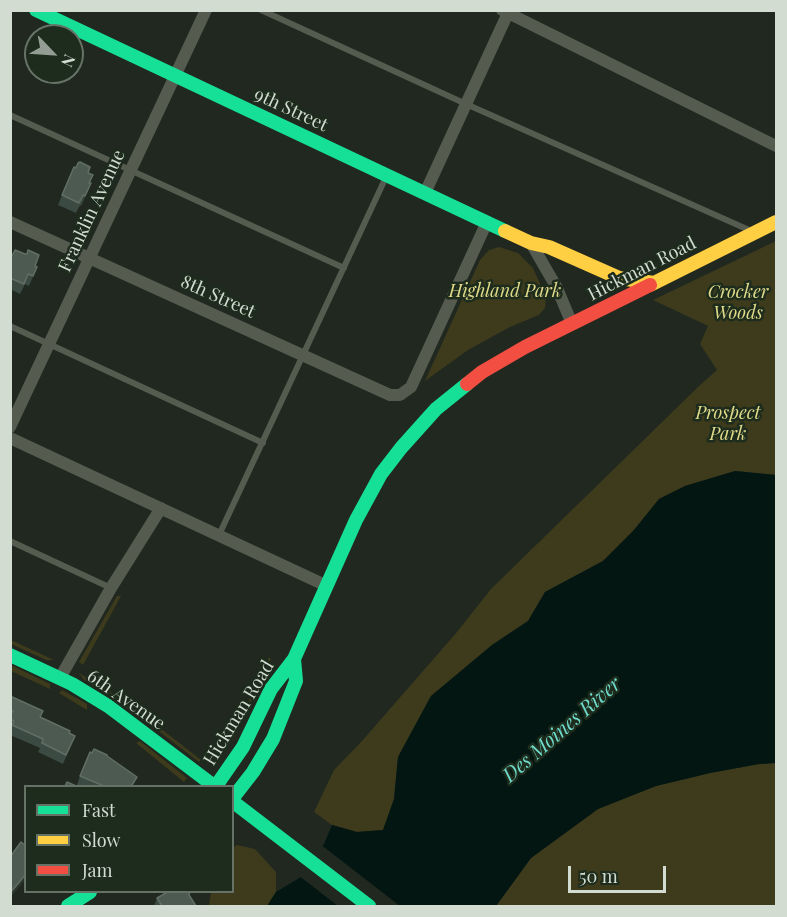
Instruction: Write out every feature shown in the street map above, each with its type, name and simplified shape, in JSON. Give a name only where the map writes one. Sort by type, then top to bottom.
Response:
[{"type":"main road","name":"9th Street","points":[[36,10],[531,243],[549,248],[619,278],[654,283]]},
{"type":"main road","name":"Hickman Road","points":[[216,785],[243,747],[271,689],[294,659],[361,510],[381,474],[436,409],[482,372],[525,348],[777,222]]},
{"type":"main road","name":"6th Avenue","points":[[10,655],[78,687],[108,706],[214,785]]},
{"type":"main road","name":"Hickman Road","points":[[234,797],[273,739],[296,681],[294,659]]},
{"type":"main road","points":[[234,802],[369,906]]},
{"type":"main road","points":[[68,906],[87,893]]},
{"type":"street","name":"Franklin Avenue","points":[[10,427],[206,10]]},
{"type":"street","points":[[425,193],[505,12],[777,146]]},
{"type":"street","name":"8th Street","points":[[10,222],[390,395],[400,395],[411,387],[487,222]]},
{"type":"street","points":[[531,243],[557,288],[572,324]]},
{"type":"street","points":[[10,438],[327,586]]},
{"type":"street","points":[[60,678],[160,508]]},
{"type":"lane","points":[[261,10],[755,233]]},
{"type":"lane","points":[[10,115],[344,268]]},
{"type":"lane","points":[[219,535],[387,175]]},
{"type":"lane","points":[[10,326],[263,443]]},
{"type":"lane","points":[[10,541],[111,588]]},
{"type":"green space","name":"Prospect Park","points":[[776,241],[776,475],[735,471],[685,486],[659,499],[634,530],[603,561],[545,592],[528,621],[492,645],[431,696],[398,757],[394,799],[383,830],[357,832],[332,825],[314,812],[334,770],[457,632],[491,589],[717,370],[700,344],[708,326],[653,300]]},
{"type":"green space","name":"Highland Park","points":[[499,247],[518,253],[533,268],[546,297],[545,308],[539,315],[510,327],[468,350],[425,381],[480,260],[489,250]]},
{"type":"green space","points":[[117,596],[121,596],[83,665],[79,662]]},
{"type":"green space","points":[[11,640],[54,660],[46,660],[11,644]]},
{"type":"green space","points":[[269,657],[271,659],[246,714],[235,736],[218,761],[212,756],[222,751],[229,740]]},
{"type":"green space","points":[[11,665],[50,684],[50,689],[11,671]]},
{"type":"green space","points":[[79,673],[144,715],[138,715],[84,680]]},
{"type":"green space","points":[[62,690],[87,704],[87,710],[59,693]]},
{"type":"green space","points":[[155,724],[201,760],[199,762],[156,729]]},
{"type":"green space","points":[[140,741],[187,778],[184,782],[136,743]]},
{"type":"green space","points":[[776,763],[776,906],[496,906],[531,858],[598,809],[656,786],[710,773]]},
{"type":"green space","points":[[237,845],[255,849],[276,872],[276,892],[267,906],[209,906],[211,893],[234,893],[234,847]]},
{"type":"water","name":"Des Moines River","points":[[735,471],[776,475],[776,763],[710,773],[656,786],[598,809],[531,858],[496,906],[267,906],[276,892],[301,877],[324,844],[332,825],[357,832],[383,830],[394,799],[398,757],[431,696],[492,645],[528,621],[545,592],[603,561],[634,530],[659,499],[685,486]]},
{"type":"pier","points":[[320,844],[400,906],[338,906],[298,875]]},
{"type":"building","points":[[80,162],[90,167],[88,173],[93,175],[85,196],[83,195],[79,203],[62,195],[74,167],[76,168]]},
{"type":"building","points":[[15,250],[27,254],[28,250],[39,255],[33,276],[28,274],[24,284],[10,278],[10,260]]},
{"type":"building","points":[[10,696],[43,711],[40,717],[70,731],[69,733],[75,736],[66,755],[42,743],[43,739],[12,725],[14,721],[10,719],[13,711],[10,710]]},
{"type":"building","points":[[94,749],[107,755],[137,777],[132,785],[102,785],[80,776],[90,752],[92,753]]},
{"type":"building","points":[[21,842],[24,844],[24,876],[10,893],[10,857]]},
{"type":"building","points":[[166,893],[190,893],[196,906],[162,906],[157,898]]},
{"type":"traffic: fast","points":[[36,10],[505,231]]},
{"type":"traffic: fast","points":[[217,785],[243,747],[271,689],[294,659],[356,520],[381,474],[436,409],[467,384]]},
{"type":"traffic: fast","points":[[10,655],[72,684],[108,706],[213,785]]},
{"type":"traffic: fast","points":[[234,796],[253,772],[273,739],[296,681],[294,659]]},
{"type":"traffic: fast","points":[[234,803],[369,906]]},
{"type":"traffic: fast","points":[[68,906],[88,893]]},
{"type":"traffic: slow","points":[[650,285],[776,222]]},
{"type":"traffic: slow","points":[[505,231],[531,243],[549,247],[619,278],[654,283]]},
{"type":"traffic: jam","points":[[467,384],[482,372],[525,347],[650,285]]},
{"type":"park label","name":"Crocker Woods","points":[[738,302]]}]
